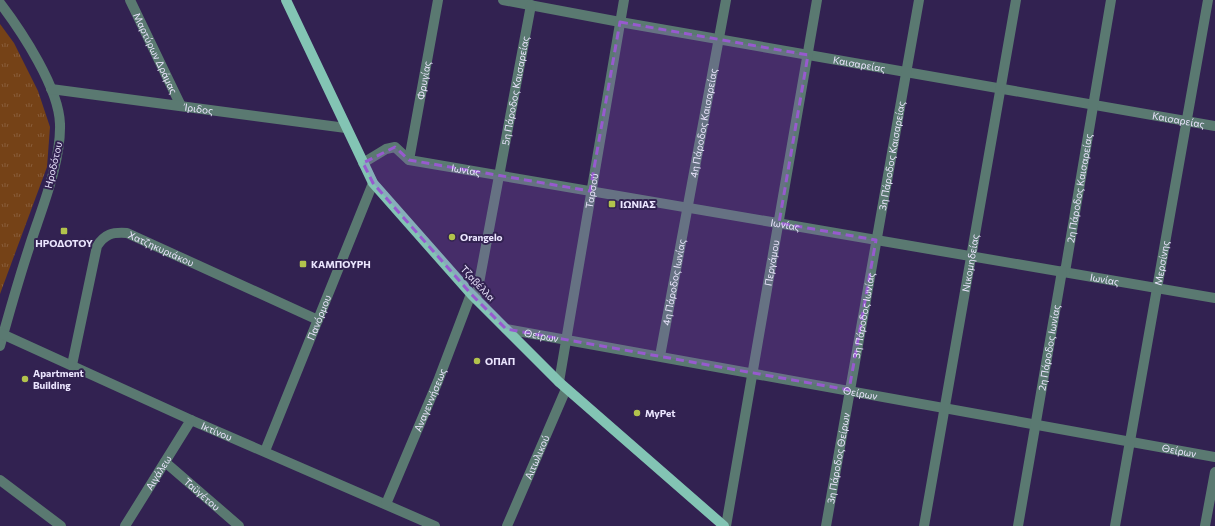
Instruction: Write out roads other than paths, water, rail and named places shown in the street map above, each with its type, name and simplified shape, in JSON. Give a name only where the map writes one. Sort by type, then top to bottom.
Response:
[{"type":"main road","name":"Τζαβέλλα","points":[[286,0],[373,183],[474,297],[562,386],[725,526]]},
{"type":"street","name":"Μαρτύρων Δράμας","points":[[130,0],[181,106]]},
{"type":"street","name":"Φρυγίας","points":[[409,160],[438,0]]},
{"type":"street","name":"Καισαρείας","points":[[503,0],[620,22],[1215,126]]},
{"type":"street","name":"Ταρσού","points":[[562,386],[565,339],[624,0]]},
{"type":"street","name":"4η Πάροδος Καισαρείας","points":[[687,207],[726,0]]},
{"type":"street","name":"Περγάμου","points":[[725,526],[753,373],[817,0]]},
{"type":"street","name":"3η Πάροδος Καισαρείας","points":[[876,240],[919,0]]},
{"type":"street","name":"Νικομηδείας","points":[[924,526],[1016,0]]},
{"type":"street","name":"2η Πάροδος Καισαρείας","points":[[1064,272],[1112,0]]},
{"type":"street","name":"Μερσίνης","points":[[1114,526],[1208,0]]},
{"type":"street","name":"Ηροδότου","points":[[0,4],[38,62],[51,89],[60,123],[59,148],[41,214],[2,334],[0,346]]},
{"type":"street","name":"5η Πάροδος Καισαρείας","points":[[474,297],[531,5]]},
{"type":"street","name":"Ίριδος","points":[[51,89],[346,128]]},
{"type":"street","points":[[363,163],[386,149],[395,147],[409,160]]},
{"type":"street","name":"Ιωνίας","points":[[409,160],[1215,298]]},
{"type":"street","name":"Πανόρμου","points":[[265,451],[373,183]]},
{"type":"street","name":"4η Πάροδος Ιωνίας","points":[[660,356],[687,207]]},
{"type":"street","name":"Χατζηκυριάκου","points":[[72,365],[97,246],[103,237],[113,232],[127,233],[318,320]]},
{"type":"street","name":"3η Πάροδος Ιωνίας","points":[[849,390],[876,240]]},
{"type":"street","name":"2η Πάροδος Ιωνίας","points":[[1018,526],[1034,424],[1064,272]]},
{"type":"street","name":"Αναγεννήσεως","points":[[386,504],[474,297]]},
{"type":"street","name":"Θείρων","points":[[506,329],[1215,457]]},
{"type":"street","name":"Ικτίνου","points":[[2,334],[191,420],[435,526]]},
{"type":"street","name":"Αιτωλικού","points":[[507,526],[562,386]]},
{"type":"street","name":"3η Πάροδος Θείρων","points":[[826,526],[849,390]]},
{"type":"street","name":"Αιγάλεω","points":[[125,526],[191,420]]},
{"type":"street","name":"Ταϋγέτου","points":[[164,462],[239,526]]},
{"type":"street","points":[[1205,526],[1215,472]]},
{"type":"street","points":[[0,480],[60,526]]},
{"type":"place","name":"ΙΩΝΙΑΣ","points":[[612,204]]},
{"type":"place","name":"ΗΡΟΔΟΤΟΥ","points":[[64,231]]},
{"type":"place","name":"Orangelo","points":[[452,237]]},
{"type":"place","name":"ΚΑΜΠΟΥΡΗ","points":[[303,264]]},
{"type":"place","name":"ΟΠΑΠ","points":[[477,361]]},
{"type":"place","name":"Apartment Building","points":[[25,379]]},
{"type":"place","name":"MyPet","points":[[637,413]]}]
